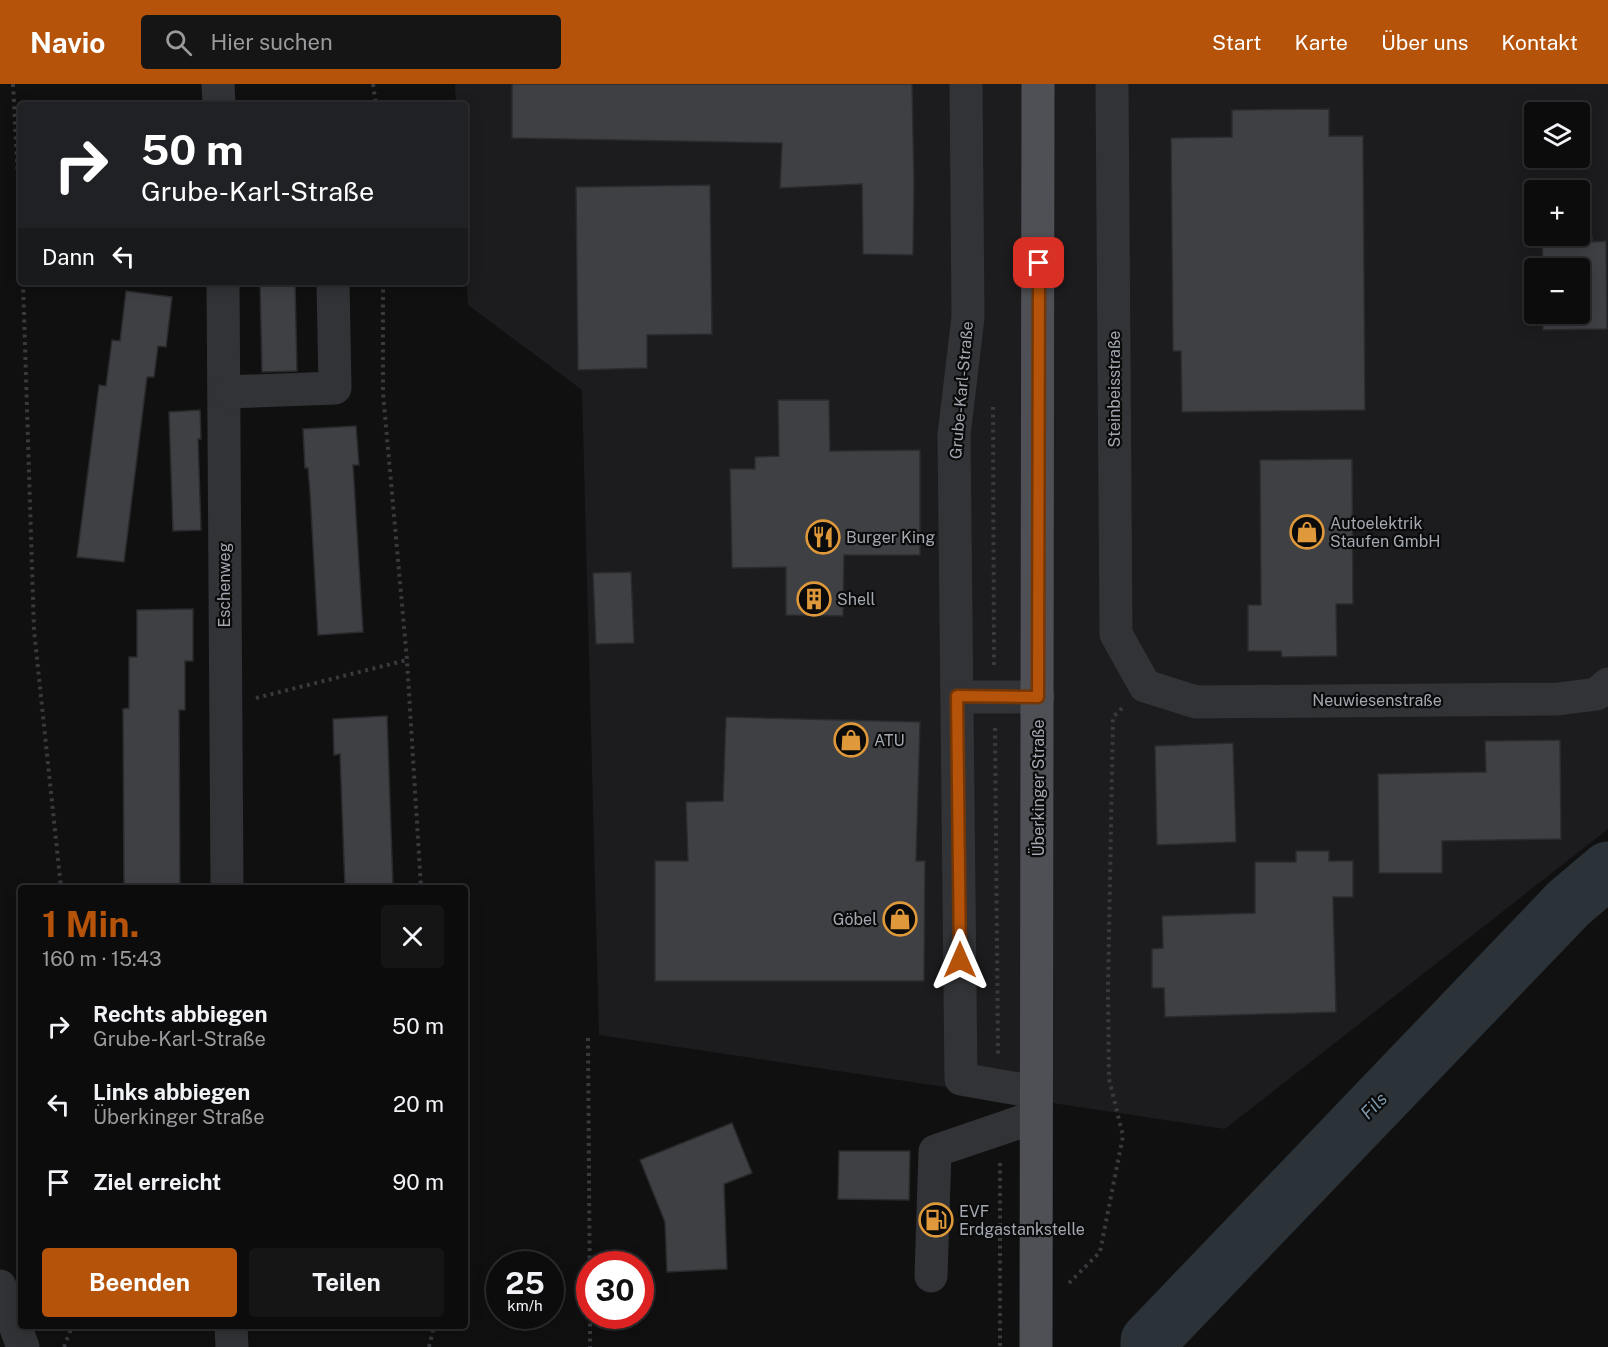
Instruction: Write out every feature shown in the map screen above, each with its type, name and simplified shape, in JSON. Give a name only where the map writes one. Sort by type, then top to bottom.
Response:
[{"type":"main road","name":"Überkinger Straße","points":[[1036,1331],[1038,84]]},
{"type":"street","points":[[218,84],[219,102]]},
{"type":"street","name":"Grube-Karl-Straße","points":[[966,84],[968,317],[954,435],[961,1079],[999,1085],[1036,1104]]},
{"type":"street","name":"Steinbeisstraße","points":[[1112,84],[1116,634],[1145,686]]},
{"type":"street","name":"Eschenweg","points":[[223,285],[227,885]]},
{"type":"street","points":[[225,392],[335,388],[333,285]]},
{"type":"street","name":"Neuwiesenstraße","points":[[1145,686],[1196,702],[1208,702],[1558,699],[1597,694],[1608,684]]},
{"type":"street","points":[[957,696],[1038,697]]},
{"type":"street","points":[[931,1276],[935,1151],[1000,1129],[1036,1104]]},
{"type":"street","points":[[0,1286],[23,1347]]},
{"type":"street","points":[[231,1329],[232,1347]]},
{"type":"path","points":[[13,84],[18,177]]},
{"type":"path","points":[[373,84],[376,102]]},
{"type":"path","points":[[23,285],[34,630],[61,885]]},
{"type":"path","points":[[383,285],[383,393],[407,660],[421,885]]},
{"type":"path","points":[[993,403],[999,1085]]},
{"type":"path","points":[[224,706],[407,660]]},
{"type":"path","points":[[1036,1331],[1100,1252],[1123,1136],[1109,1079],[1107,989],[1113,717],[1145,686]]},
{"type":"path","points":[[588,1038],[590,1251]]},
{"type":"path","points":[[1000,1129],[1000,1347]]},
{"type":"path","points":[[64,1347],[71,1329]]},
{"type":"path","points":[[429,1347],[433,1329]]},
{"type":"path","points":[[590,1329],[590,1347]]},
{"type":"shaded area","points":[[455,84],[1608,84],[1608,829],[1225,1129],[599,1035],[582,390],[468,305],[468,102],[456,102]]},
{"type":"building","points":[[512,84],[912,84],[913,255],[863,254],[862,184],[780,188],[782,143],[512,138]]},
{"type":"building","points":[[1329,109],[1329,136],[1363,136],[1365,410],[1182,412],[1181,351],[1173,351],[1171,138],[1232,137],[1232,110]]},
{"type":"building","points":[[710,185],[712,334],[647,335],[647,368],[578,370],[576,187]]},
{"type":"building","points":[[1590,236],[1592,236],[1592,242],[1606,241],[1607,329],[1543,330],[1543,324],[1590,324],[1590,258],[1543,258],[1542,246],[1590,246]]},
{"type":"building","points":[[260,285],[295,285],[297,371],[262,372]]},
{"type":"building","points":[[126,291],[172,297],[166,347],[158,346],[154,377],[147,377],[124,562],[77,557],[99,385],[106,386],[112,340],[120,341]]},
{"type":"building","points":[[778,400],[829,400],[830,451],[920,450],[920,555],[844,555],[843,616],[786,615],[786,567],[732,568],[730,469],[755,469],[755,457],[779,456]]},
{"type":"building","points":[[200,410],[201,439],[198,439],[201,530],[173,531],[169,412]]},
{"type":"building","points":[[356,426],[359,465],[353,465],[363,632],[318,635],[310,492],[308,468],[305,468],[303,429]]},
{"type":"building","name":"Autoelektrik Staufen GmbH","points":[[1352,459],[1353,604],[1336,604],[1337,656],[1282,657],[1281,651],[1248,651],[1248,605],[1261,605],[1260,460]]},
{"type":"building","points":[[631,572],[634,643],[596,644],[593,573]]},
{"type":"building","points":[[193,609],[193,661],[185,661],[185,710],[179,710],[180,885],[124,885],[123,709],[129,708],[129,657],[137,657],[137,610]]},
{"type":"building","points":[[387,716],[393,885],[345,885],[340,754],[334,755],[333,719]]},
{"type":"building","points":[[726,717],[920,722],[916,861],[925,861],[924,981],[655,981],[655,861],[688,861],[686,802],[723,801]]},
{"type":"building","points":[[1560,740],[1561,839],[1442,841],[1442,873],[1379,873],[1378,774],[1486,772],[1485,741]]},
{"type":"building","points":[[1233,743],[1236,842],[1157,845],[1155,746]]},
{"type":"building","points":[[1296,851],[1329,851],[1329,861],[1353,861],[1353,897],[1333,897],[1336,1012],[1165,1017],[1164,988],[1152,988],[1152,949],[1163,948],[1162,916],[1255,913],[1255,862],[1296,862]]},
{"type":"building","points":[[732,1123],[752,1173],[724,1184],[727,1269],[667,1272],[665,1222],[640,1160]]},
{"type":"building","points":[[839,1151],[910,1151],[909,1200],[838,1199]]},
{"type":"waterway","name":"Fils","points":[[1149,1347],[1149,1341],[1569,903],[1608,870]]},
{"type":"place","name":"Autoelektrik Staufen GmbH","points":[[1307,532]]},
{"type":"place","name":"Burger King","points":[[823,537]]},
{"type":"place","name":"Shell","points":[[814,599]]},
{"type":"place","name":"ATU","points":[[851,740]]},
{"type":"place","name":"Göbel","points":[[900,919]]},
{"type":"place","name":"EVF Erdgastankstelle","points":[[936,1220]]},
{"type":"route","points":[[960,960],[957,696],[1038,697],[1039,263]]}]
